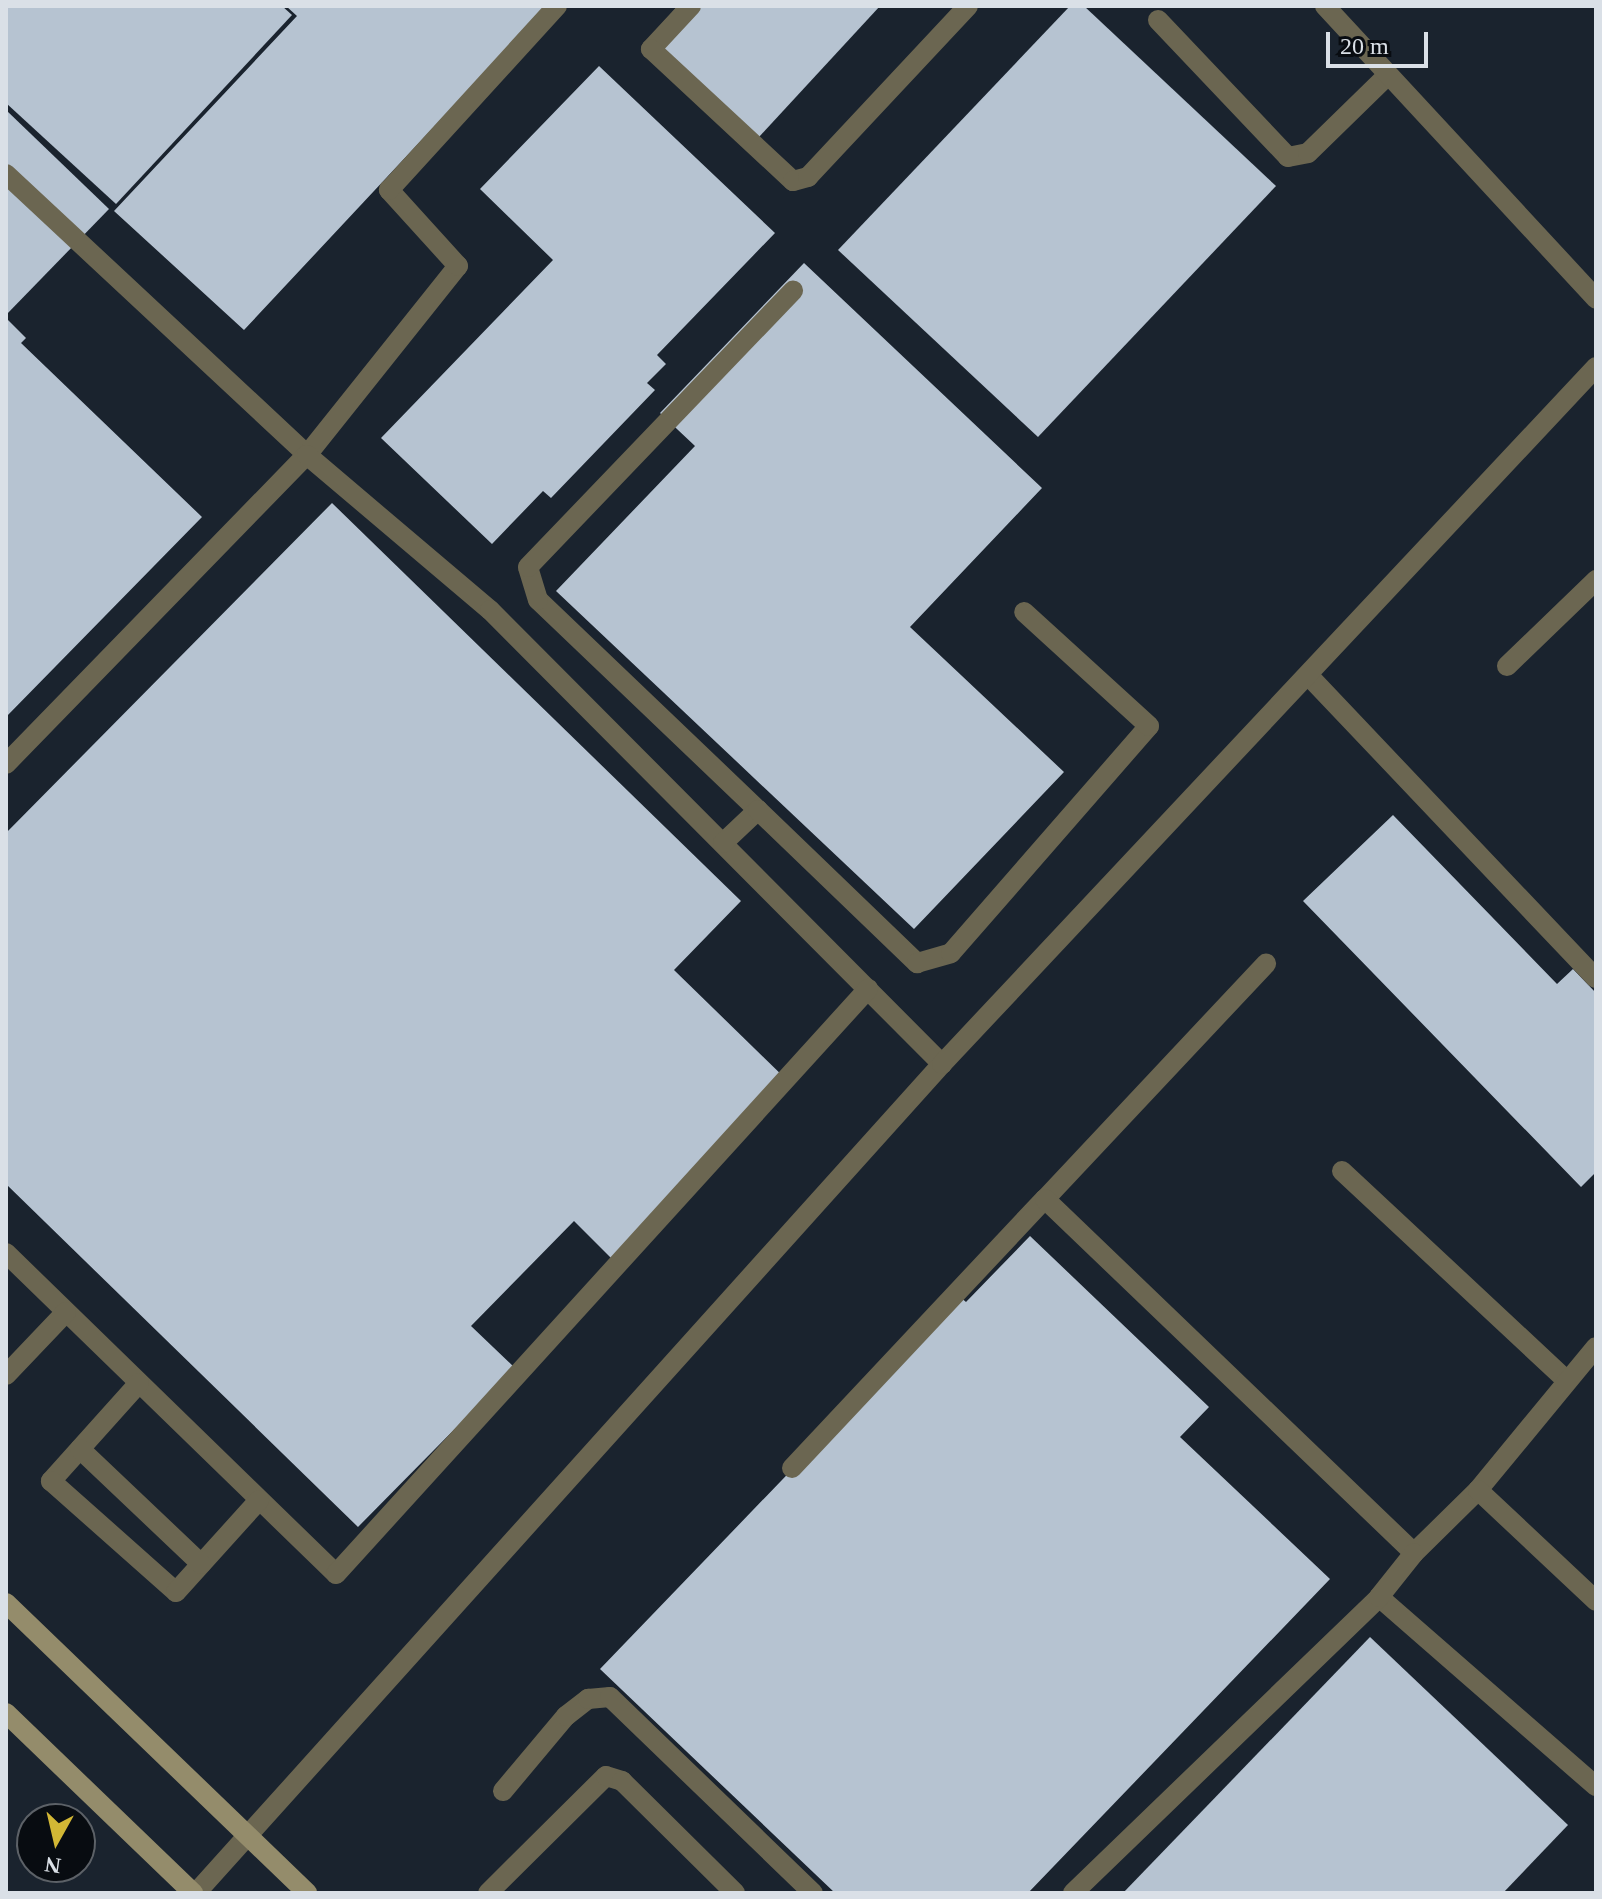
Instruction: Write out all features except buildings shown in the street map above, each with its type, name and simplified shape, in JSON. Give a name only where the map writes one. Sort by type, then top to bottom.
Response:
[{"type":"street","points":[[6,764],[307,455],[458,266],[389,190],[557,6]]},
{"type":"street","points":[[691,6],[651,49],[793,181],[808,177],[968,6]]},
{"type":"street","points":[[1325,6],[1596,299]]},
{"type":"street","points":[[1158,20],[1288,157],[1308,153],[1388,75]]},
{"type":"street","points":[[6,174],[307,455],[490,610],[942,1064]]},
{"type":"street","points":[[793,291],[528,567],[538,600],[917,963],[951,953],[1149,726],[1024,612]]},
{"type":"street","points":[[6,1713],[194,1893],[942,1064],[1596,367]]},
{"type":"street","points":[[1507,666],[1596,580]]},
{"type":"street","points":[[1308,675],[1596,978]]},
{"type":"street","points":[[723,843],[758,810]]},
{"type":"street","points":[[792,1468],[1266,964]]},
{"type":"street","points":[[6,1253],[336,1574],[868,989]]},
{"type":"street","points":[[1342,1171],[1566,1380]]},
{"type":"street","points":[[1045,1199],[1414,1553]]},
{"type":"street","points":[[6,1375],[66,1312]]},
{"type":"street","points":[[1073,1893],[1379,1597],[1414,1553],[1478,1490],[1596,1347]]},
{"type":"street","points":[[139,1383],[51,1481],[176,1592],[259,1500]]},
{"type":"street","points":[[80,1449],[201,1564]]},
{"type":"street","points":[[1478,1490],[1596,1601]]},
{"type":"street","points":[[1379,1597],[1596,1786]]},
{"type":"street","points":[[6,1603],[307,1893]]},
{"type":"street","points":[[503,1791],[566,1716],[588,1699],[610,1697],[813,1893]]},
{"type":"street","points":[[488,1893],[606,1776],[622,1781],[735,1893]]}]
